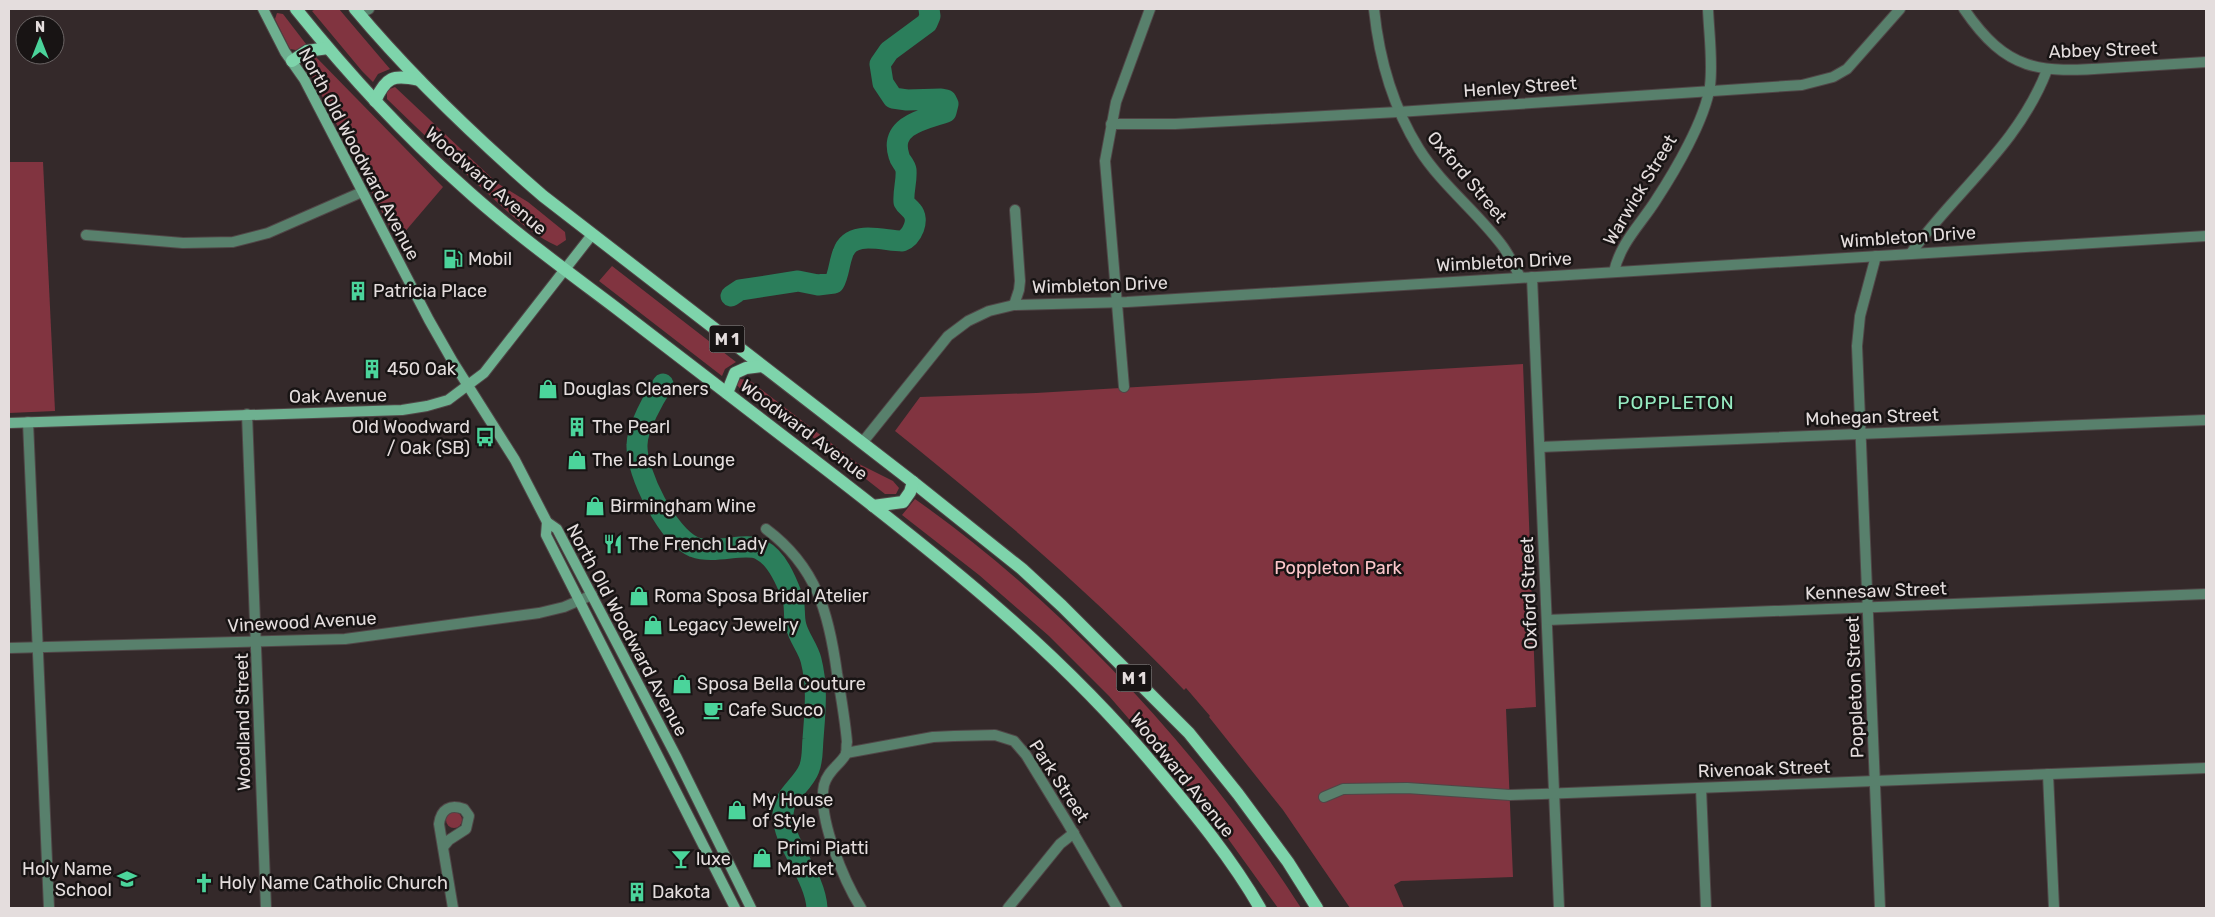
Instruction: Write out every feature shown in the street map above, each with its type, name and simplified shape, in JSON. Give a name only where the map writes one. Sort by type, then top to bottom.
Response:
[{"type":"main road","name":"Woodward Avenue","points":[[296,9],[375,101],[458,182],[564,270],[874,506],[1002,611],[1067,670],[1132,738],[1194,812],[1260,908]]},
{"type":"main road","name":"Woodward Avenue","points":[[361,10],[419,80],[491,151],[591,236],[914,482],[1022,569],[1069,613],[1189,733],[1238,794],[1288,862],[1317,908]]},
{"type":"main road","points":[[292,62],[307,52],[328,48]]},
{"type":"main road","points":[[375,101],[380,89],[389,79],[405,77],[419,80]]},
{"type":"main road","points":[[727,393],[735,373],[746,368],[762,366]]},
{"type":"main road","points":[[874,506],[903,502],[914,482]]},
{"type":"street","name":"North Old Woodward Avenue","points":[[263,9],[304,80],[429,320],[510,453],[547,522],[557,529],[676,756],[749,904]]},
{"type":"street","points":[[1124,387],[1105,173],[1111,124],[1124,77],[1150,9]]},
{"type":"street","name":"Oxford Street","points":[[1374,9],[1386,72],[1398,112],[1419,150],[1454,193],[1500,242],[1520,277]]},
{"type":"street","name":"Warwick Street","points":[[1614,272],[1623,246],[1650,210],[1678,163],[1699,121],[1710,81],[1708,9]]},
{"type":"street","name":"Henley Street","points":[[1111,124],[1175,124],[1398,112],[1802,85],[1834,77],[1847,68],[1900,9]]},
{"type":"street","name":"Abbey Street","points":[[1964,9],[1980,30],[1999,49],[2026,64],[2047,70],[2062,72],[2206,62]]},
{"type":"street","points":[[1911,253],[1928,230],[1999,151],[2038,95],[2047,70]]},
{"type":"street","points":[[86,235],[183,243],[234,242],[268,233],[362,192]]},
{"type":"street","points":[[1014,305],[1020,290],[1015,210]]},
{"type":"street","name":"Oak Avenue","points":[[9,423],[411,409],[443,402],[484,373],[591,236]]},
{"type":"street","name":"Wimbleton Drive","points":[[862,443],[954,331],[978,315],[1014,305],[1116,302],[2206,236]]},
{"type":"street","name":"Poppleton Street","points":[[1876,256],[1862,304],[1858,330],[1880,908]]},
{"type":"street","name":"Oxford Street","points":[[1532,277],[1558,908]]},
{"type":"street","name":"Woodland Street","points":[[247,414],[266,908]]},
{"type":"street","name":"Mohegan Street","points":[[1540,447],[2206,420]]},
{"type":"street","points":[[28,422],[48,908]]},
{"type":"street","name":"North Old Woodward Avenue","points":[[547,522],[546,535],[733,908]]},
{"type":"street","points":[[766,529],[788,546],[802,563],[814,584],[831,632],[844,718],[846,753],[827,777],[824,784],[823,801],[839,866],[847,885],[861,908]]},
{"type":"street","name":"Kennesaw Street","points":[[1546,620],[2206,594]]},
{"type":"street","name":"Vinewood Avenue","points":[[9,648],[345,639],[539,613],[559,609],[592,595]]},
{"type":"street","name":"Park Street","points":[[846,753],[933,737],[985,735],[1007,738],[1020,746],[1074,833],[1117,908]]},
{"type":"street","name":"North Old Woodward Avenue","points":[[660,762],[676,756]]},
{"type":"street","name":"Rivenoak Street","points":[[1324,797],[1343,790],[1407,788],[1510,795],[1554,794],[2206,768]]},
{"type":"street","points":[[2048,774],[2054,908]]},
{"type":"street","points":[[1701,788],[1706,908]]},
{"type":"street","points":[[1008,908],[1060,844],[1074,833]]},
{"type":"street","points":[[444,846],[453,908]]},
{"type":"street","points":[[733,908],[749,904]]},
{"type":"green space","points":[[316,9],[339,9],[390,69],[378,74],[373,82],[312,11]]},
{"type":"green space","points":[[277,13],[283,14],[306,44],[296,50],[290,49],[275,19]]},
{"type":"green space","points":[[314,55],[443,187],[397,241],[305,63],[307,58]]},
{"type":"green space","points":[[395,87],[497,183],[528,202],[565,232],[566,240],[557,246],[547,241],[528,229],[502,207],[387,99],[387,90]]},
{"type":"green space","points":[[9,162],[43,162],[55,411],[9,413]]},
{"type":"green space","points":[[612,266],[736,362],[725,369],[722,376],[599,281]]},
{"type":"green space","name":"Poppleton Park","points":[[1523,364],[1536,707],[1506,709],[1513,877],[1401,881],[1394,885],[1404,908],[1350,908],[1283,810],[1186,688],[1184,690],[1115,621],[1044,555],[895,431],[920,397],[1036,393]]},
{"type":"green space","points":[[740,379],[749,380],[857,463],[893,481],[899,488],[896,494],[885,494],[783,414],[745,394],[737,385]]},
{"type":"green space","points":[[915,499],[970,540],[1024,586],[1077,634],[1127,685],[1220,794],[1301,908],[1278,908],[1206,808],[1109,696],[1049,636],[979,575],[902,515]]},
{"type":"green space","points":[[454,812],[460,814],[462,820],[460,826],[454,828],[448,826],[446,820],[448,814]]},
{"type":"waterway","points":[[731,296],[740,290],[798,281],[818,285],[834,283],[843,253],[853,241],[869,238],[902,241],[912,232],[915,219],[912,211],[904,202],[906,170],[899,156],[897,145],[899,137],[911,125],[946,112],[948,104],[946,100],[941,99],[907,100],[893,98],[883,83],[880,64],[889,51],[927,23],[930,16],[929,9]]},
{"type":"waterway","points":[[663,384],[643,422],[637,445],[642,471],[655,502],[674,530],[684,541],[694,547],[712,550],[739,547],[755,548],[772,558],[790,590],[794,603],[796,626],[811,660],[815,680],[815,719],[811,762],[806,775],[786,801],[783,814],[788,837],[811,884],[817,908]]},
{"type":"place","name":"Mobil","points":[[453,259]]},
{"type":"place","name":"Patricia Place","points":[[358,291]]},
{"type":"place","name":"450 Oak","points":[[372,369]]},
{"type":"place","name":"Douglas Cleaners","points":[[548,389]]},
{"type":"place","name":"The Pearl","points":[[577,427]]},
{"type":"place","name":"Old Woodward / Oak (SB)","points":[[485,437]]},
{"type":"place","name":"The Lash Lounge","points":[[577,460]]},
{"type":"place","name":"Birmingham Wine","points":[[595,506]]},
{"type":"place","name":"The French Lady","points":[[613,544]]},
{"type":"place","name":"Roma Sposa Bridal Atelier","points":[[639,596]]},
{"type":"place","name":"Legacy Jewelry","points":[[653,625]]},
{"type":"place","name":"Sposa Bella Couture","points":[[682,684]]},
{"type":"place","name":"Cafe Succo","points":[[713,710]]},
{"type":"place","name":"My House of Style","points":[[737,810]]},
{"type":"place","name":"Primi Piatti Market","points":[[762,858]]},
{"type":"place","name":"luxe","points":[[681,859]]},
{"type":"place","name":"Holy Name School","points":[[127,879]]},
{"type":"place","name":"Holy Name Catholic Church","points":[[204,883]]},
{"type":"place","name":"Dakota","points":[[637,892]]},
{"type":"district","name":"POPPLETON","points":[[1676,402]]}]
